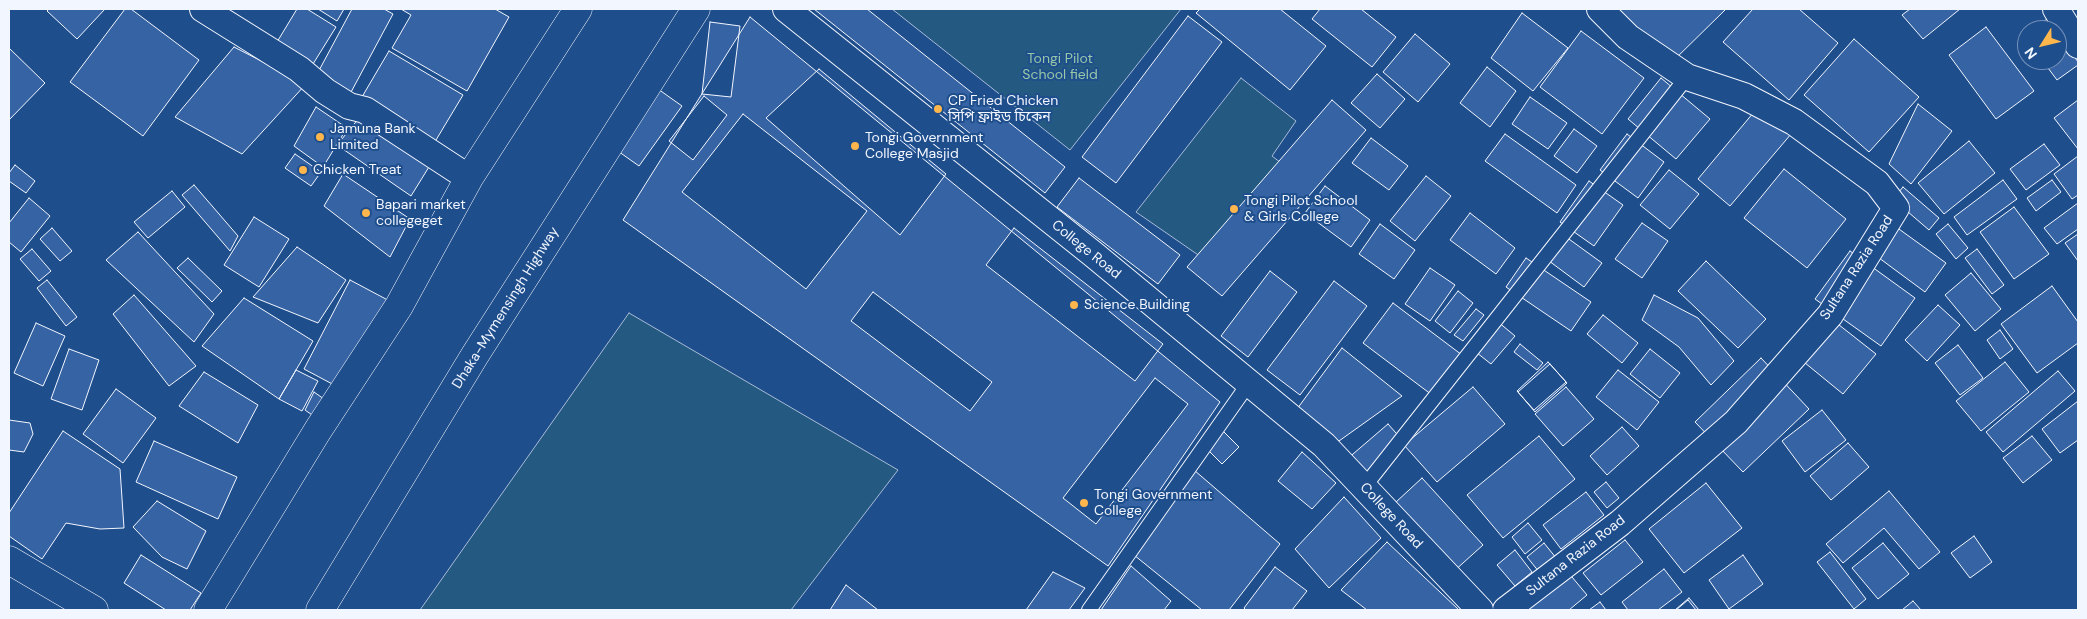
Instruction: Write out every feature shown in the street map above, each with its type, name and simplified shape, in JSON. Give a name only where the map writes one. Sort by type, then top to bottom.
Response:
[{"type":"main road","points":[[208,610],[318,430],[399,306],[469,178],[578,9]]},
{"type":"main road","name":"Dhaka-Mymensingh Highway","points":[[320,610],[475,355],[696,9]]},
{"type":"main road","points":[[9,560],[94,610]]},
{"type":"street","points":[[203,9],[299,69],[325,91],[349,106],[365,110],[469,178]]},
{"type":"street","name":"College Road","points":[[786,9],[1093,254],[1324,445],[1480,610]]},
{"type":"street","name":"Sultana Razia Road","points":[[1506,610],[1620,523],[1736,422],[1830,315],[1896,208],[1877,183],[1794,122],[1744,96],[1687,77],[1628,37],[1600,9]]},
{"type":"street","points":[[2056,9],[2078,45]]},
{"type":"lane","points":[[1364,487],[1687,77]]},
{"type":"lane","points":[[1089,610],[1249,383]]},
{"type":"green space","name":"Tongi Pilot School field","points":[[892,9],[1181,9],[1070,150]]},
{"type":"green space","points":[[1241,78],[1296,121],[1272,156],[1294,173],[1220,270],[1136,212]]},
{"type":"green space","points":[[629,313],[898,470],[791,610],[420,610]]},
{"type":"building","points":[[49,9],[105,9],[77,39],[47,11]]},
{"type":"building","points":[[125,9],[131,9],[199,60],[143,136],[70,82]]},
{"type":"building","points":[[297,9],[307,9],[336,27],[313,64],[277,42]]},
{"type":"building","points":[[318,9],[344,9],[337,21]]},
{"type":"building","points":[[352,9],[384,9],[393,14],[350,94],[316,76]]},
{"type":"building","points":[[401,9],[495,9],[509,17],[467,91],[392,48],[411,15]]},
{"type":"building","points":[[814,9],[867,9],[1065,167],[1045,193]]},
{"type":"building","points":[[1200,9],[1280,9],[1326,46],[1290,90],[1196,13]]},
{"type":"building","points":[[1320,9],[1361,9],[1396,37],[1372,67],[1312,19]]},
{"type":"building","points":[[1613,9],[1726,9],[1669,65]]},
{"type":"building","points":[[1753,9],[1799,9],[1838,43],[1789,100],[1723,42]]},
{"type":"building","points":[[1910,9],[1960,9],[1923,39],[1902,15]]},
{"type":"building","points":[[1522,13],[1568,48],[1533,91],[1491,58]]},
{"type":"building","points":[[1188,16],[1222,42],[1116,183],[1082,157]]},
{"type":"building","points":[[750,17],[1220,402],[1108,566],[623,220]]},
{"type":"building","points":[[710,22],[740,26],[731,97],[702,94]]},
{"type":"building","points":[[1986,27],[2034,91],[1996,119],[1949,55]]},
{"type":"building","points":[[1581,31],[1644,78],[1602,134],[1540,87]]},
{"type":"building","points":[[1415,34],[1450,64],[1418,102],[1383,72]]},
{"type":"building","points":[[1854,39],[1919,97],[1869,152],[1804,95]]},
{"type":"building","points":[[2067,46],[2078,62],[2078,65],[2057,80],[2050,70],[2067,70]]},
{"type":"building","points":[[234,47],[306,84],[242,154],[175,117]]},
{"type":"building","points":[[9,48],[45,83],[9,120]]},
{"type":"building","points":[[389,51],[463,95],[433,145],[359,102]]},
{"type":"building","points":[[1487,67],[1516,91],[1490,127],[1460,103]]},
{"type":"building","name":"Tongi Government College Masjid","points":[[819,69],[946,174],[900,235],[766,118]]},
{"type":"building","points":[[1377,74],[1405,99],[1380,128],[1351,103]]},
{"type":"building","points":[[1661,78],[1710,119],[1676,159],[1628,119]]},
{"type":"building","points":[[658,89],[682,106],[639,166],[615,149]]},
{"type":"building","points":[[704,96],[727,115],[693,160],[669,141]]},
{"type":"building","points":[[1530,97],[1567,123],[1548,149],[1512,124]]},
{"type":"building","points":[[1332,100],[1366,130],[1222,296],[1187,267]]},
{"type":"building","points":[[1764,100],[1797,127],[1730,206],[1698,179]]},
{"type":"building","points":[[2078,100],[2078,149],[2054,118]]},
{"type":"building","points":[[1918,104],[1952,131],[1911,184],[1889,164]]},
{"type":"building","name":"Jamuna Bank Limited","points":[[316,107],[347,128],[323,167],[294,146]]},
{"type":"building","points":[[743,114],[867,211],[806,289],[682,192]]},
{"type":"building","points":[[359,118],[432,162],[411,196],[337,145]]},
{"type":"building","points":[[1574,129],[1597,146],[1577,173],[1554,156]]},
{"type":"building","points":[[1505,134],[1576,185],[1557,213],[1485,161]]},
{"type":"building","points":[[1627,134],[1664,162],[1638,198],[1600,170]]},
{"type":"building","points":[[1371,138],[1408,166],[1389,190],[1352,163]]},
{"type":"building","points":[[1969,141],[1995,173],[1944,214],[1918,183]]},
{"type":"building","points":[[2044,144],[2060,165],[2026,190],[2010,169]]},
{"type":"building","name":"Chicken Treat","points":[[295,154],[321,172],[311,186],[285,168]]},
{"type":"building","points":[[2078,156],[2078,195],[2072,199],[2054,174]]},
{"type":"building","points":[[15,165],[35,181],[26,193],[9,181],[9,173]]},
{"type":"building","points":[[1784,169],[1846,219],[1807,268],[1744,218]]},
{"type":"building","points":[[1669,170],[1699,194],[1670,229],[1640,205]]},
{"type":"building","name":"Bapari market collegeget","points":[[343,174],[410,219],[390,257],[324,206]]},
{"type":"building","points":[[1426,176],[1451,196],[1415,241],[1390,221]]},
{"type":"building","points":[[1079,178],[1180,255],[1158,284],[1057,207]]},
{"type":"building","points":[[2003,180],[2017,199],[1967,235],[1954,217]]},
{"type":"building","points":[[2052,180],[2061,192],[2036,211],[2027,198]]},
{"type":"building","points":[[1589,181],[1623,205],[1594,246],[1560,222]]},
{"type":"building","points":[[194,185],[238,236],[230,251],[182,195]]},
{"type":"building","points":[[1325,186],[1370,220],[1351,247],[1305,213]]},
{"type":"building","points":[[1903,187],[1939,218],[1929,230],[1893,199]]},
{"type":"building","points":[[172,191],[185,207],[148,238],[134,222]]},
{"type":"building","points":[[29,198],[50,216],[21,252],[9,242],[9,223]]},
{"type":"building","points":[[2078,203],[2078,229],[2057,244],[2044,228]]},
{"type":"building","points":[[2014,207],[2049,254],[2014,279],[1980,232]]},
{"type":"building","points":[[1470,213],[1515,248],[1496,274],[1450,240]]},
{"type":"building","points":[[254,217],[289,239],[259,287],[224,265]]},
{"type":"building","points":[[1642,223],[1668,241],[1642,278],[1615,259]]},
{"type":"building","points":[[1380,224],[1415,250],[1394,279],[1359,254]]},
{"type":"building","points":[[1892,224],[1946,263],[1925,292],[1871,252]]},
{"type":"building","points":[[1948,224],[1968,248],[1956,259],[1936,234]]},
{"type":"building","points":[[52,228],[72,251],[60,261],[40,239]]},
{"type":"building","name":"Science Building","points":[[1014,228],[1163,344],[1135,381],[986,265]]},
{"type":"building","points":[[138,232],[214,314],[194,342],[106,260]]},
{"type":"building","points":[[1562,234],[1602,263],[1584,287],[1545,258]]},
{"type":"building","points":[[2078,234],[2078,261],[2065,243]]},
{"type":"building","points":[[297,247],[346,280],[318,323],[253,297]]},
{"type":"building","points":[[32,249],[51,271],[39,281],[20,259]]},
{"type":"building","points":[[1977,249],[2004,285],[1992,294],[1965,258]]},
{"type":"building","points":[[1850,251],[1915,298],[1881,346],[1815,299]]},
{"type":"building","points":[[188,258],[222,291],[212,302],[177,268]]},
{"type":"building","points":[[1526,258],[1591,302],[1571,331],[1506,287]]},
{"type":"building","points":[[1706,261],[1766,319],[1738,348],[1678,291]]},
{"type":"building","points":[[1430,268],[1455,285],[1430,321],[1405,304]]},
{"type":"building","points":[[1270,271],[1297,292],[1248,357],[1221,336]]},
{"type":"building","points":[[1971,273],[2001,309],[1975,331],[1945,295]]},
{"type":"building","points":[[47,280],[77,317],[66,326],[37,288]]},
{"type":"building","points":[[350,280],[399,306],[353,395],[304,369]]},
{"type":"building","points":[[1334,281],[1367,306],[1300,395],[1267,370]]},
{"type":"building","points":[[2052,286],[2078,322],[2078,343],[2037,373],[2001,324]]},
{"type":"building","points":[[1458,291],[1473,303],[1450,333],[1435,321]]},
{"type":"building","points":[[873,292],[992,382],[970,411],[851,321]]},
{"type":"building","points":[[134,295],[196,366],[169,386],[113,314]]},
{"type":"building","points":[[1654,295],[1698,318],[1734,361],[1711,385],[1679,347],[1642,320]]},
{"type":"building","points":[[244,298],[313,341],[279,399],[202,346]]},
{"type":"building","points":[[1393,303],[1466,358],[1436,398],[1363,343]]},
{"type":"building","points":[[1938,305],[1960,325],[1927,361],[1905,340]]},
{"type":"building","points":[[1476,309],[1484,315],[1463,341],[1454,335]]},
{"type":"building","points":[[1820,310],[1876,354],[1843,394],[1788,349]]},
{"type":"building","points":[[1603,315],[1638,343],[1622,363],[1587,334]]},
{"type":"building","points":[[1491,316],[1515,336],[1491,364],[1467,345]]},
{"type":"building","points":[[36,323],[65,336],[43,386],[14,373]]},
{"type":"building","points":[[2000,330],[2013,349],[2000,359],[1987,340]]},
{"type":"building","points":[[1520,344],[1543,363],[1537,370],[1514,352]]},
{"type":"building","points":[[1958,345],[1983,378],[1960,395],[1935,363]]},
{"type":"building","points":[[1342,348],[1402,396],[1339,441],[1297,409]]},
{"type":"building","points":[[69,349],[99,360],[82,410],[51,399]]},
{"type":"building","points":[[1650,349],[1680,373],[1660,398],[1630,374]]},
{"type":"building","points":[[1761,358],[1809,409],[1743,472],[1695,422]]},
{"type":"building","points":[[1548,362],[1566,382],[1534,410],[1517,391]]},
{"type":"building","points":[[2005,362],[2029,392],[1981,431],[1956,401]]},
{"type":"building","points":[[1550,364],[1567,383],[1535,412],[1518,392]]},
{"type":"building","points":[[296,370],[318,381],[302,411],[279,399]]},
{"type":"building","points":[[1618,370],[1659,402],[1637,430],[1596,397]]},
{"type":"building","points":[[2058,371],[2075,391],[2003,452],[1986,432]]},
{"type":"building","points":[[204,372],[258,405],[238,443],[179,406]]},
{"type":"building","points":[[1155,378],[1188,404],[1096,524],[1063,498]]},
{"type":"building","points":[[1473,387],[1505,424],[1437,482],[1404,445]]},
{"type":"building","points":[[1566,387],[1594,419],[1563,446],[1535,414]]},
{"type":"building","points":[[116,389],[156,418],[123,463],[83,434]]},
{"type":"building","points":[[314,392],[334,406],[325,424],[305,410]]},
{"type":"building","points":[[2078,401],[2078,440],[2060,453],[2042,429]]},
{"type":"building","points":[[1822,410],[1846,440],[1805,472],[1782,441]]},
{"type":"building","points":[[9,420],[30,423],[33,434],[24,452],[9,450]]},
{"type":"building","points":[[1388,424],[1404,442],[1362,478],[1346,460]]},
{"type":"building","points":[[1622,427],[1639,446],[1607,475],[1590,456]]},
{"type":"building","points":[[1221,429],[1239,447],[1222,464],[1204,446]]},
{"type":"building","points":[[63,431],[120,469],[124,528],[100,529],[66,523],[42,559],[9,536],[9,513]]},
{"type":"building","points":[[1539,436],[1575,479],[1503,538],[1467,495]]},
{"type":"building","points":[[2032,436],[2052,460],[2023,483],[2003,458]]},
{"type":"building","points":[[154,441],[237,477],[218,519],[136,482]]},
{"type":"building","points":[[1848,443],[1869,467],[1831,500],[1810,476]]},
{"type":"building","points":[[1302,452],[1336,483],[1312,509],[1278,481]]},
{"type":"building","points":[[1194,470],[1280,544],[1229,610],[1202,610],[1134,555]]},
{"type":"building","points":[[1422,478],[1483,545],[1443,581],[1382,515]]},
{"type":"building","points":[[1606,482],[1619,498],[1607,508],[1594,492]]},
{"type":"building","points":[[1706,483],[1742,528],[1684,573],[1649,529]]},
{"type":"building","points":[[1889,491],[1940,552],[1919,569],[1884,528],[1843,563],[1826,544]]},
{"type":"building","points":[[1586,492],[1604,515],[1561,549],[1543,525]]},
{"type":"building","points":[[1344,497],[1381,538],[1329,588],[1295,549]]},
{"type":"building","points":[[157,501],[206,531],[187,569],[162,557],[133,527]]},
{"type":"building","points":[[1528,523],[1542,540],[1525,554],[1512,537]]},
{"type":"building","points":[[1974,536],[1992,562],[1970,578],[1951,553]]},
{"type":"building","points":[[1625,540],[1643,562],[1601,595],[1583,573]]},
{"type":"building","points":[[1387,542],[1459,610],[1367,610],[1341,590]]},
{"type":"building","points":[[1544,543],[1561,564],[1544,578],[1527,557]]},
{"type":"building","points":[[1883,543],[1909,574],[1878,599],[1852,568]]},
{"type":"building","points":[[1515,550],[1532,572],[1515,586],[1497,565]]},
{"type":"building","points":[[1830,552],[1866,599],[1854,609],[1817,562]]},
{"type":"building","points":[[141,555],[201,593],[190,610],[166,610],[124,583]]},
{"type":"building","points":[[1743,555],[1763,584],[1729,609],[1709,580]]},
{"type":"building","points":[[1131,566],[1171,601],[1164,610],[1101,610]]},
{"type":"building","points":[[1275,567],[1307,591],[1292,610],[1246,610],[1244,608]]},
{"type":"building","points":[[1664,569],[1682,592],[1658,610],[1628,610],[1622,602]]},
{"type":"building","points":[[1567,571],[1587,595],[1569,610],[1519,610]]},
{"type":"building","points":[[1053,572],[1085,588],[1069,610],[1026,610]]},
{"type":"building","points":[[846,585],[878,610],[830,610]]},
{"type":"building","points":[[1689,598],[1699,610],[1675,610]]},
{"type":"building","points":[[1688,600],[1696,610],[1676,610]]},
{"type":"building","points":[[1913,601],[1921,610],[1902,610]]},
{"type":"building","points":[[1600,602],[1606,610],[1589,610]]},
{"type":"place","name":"CP Fried Chicken সিপি ফ্রাইড চিকেন","points":[[938,109]]},
{"type":"place","name":"Jamuna Bank Limited","points":[[320,137]]},
{"type":"place","name":"Tongi Government College Masjid","points":[[855,146]]},
{"type":"place","name":"Chicken Treat","points":[[303,170]]},
{"type":"place","name":"Tongi Pilot School & Girls College","points":[[1234,209]]},
{"type":"place","name":"Bapari market collegeget","points":[[366,213]]},
{"type":"place","name":"Science Building","points":[[1074,305]]},
{"type":"place","name":"Tongi Government College","points":[[1084,503]]}]
